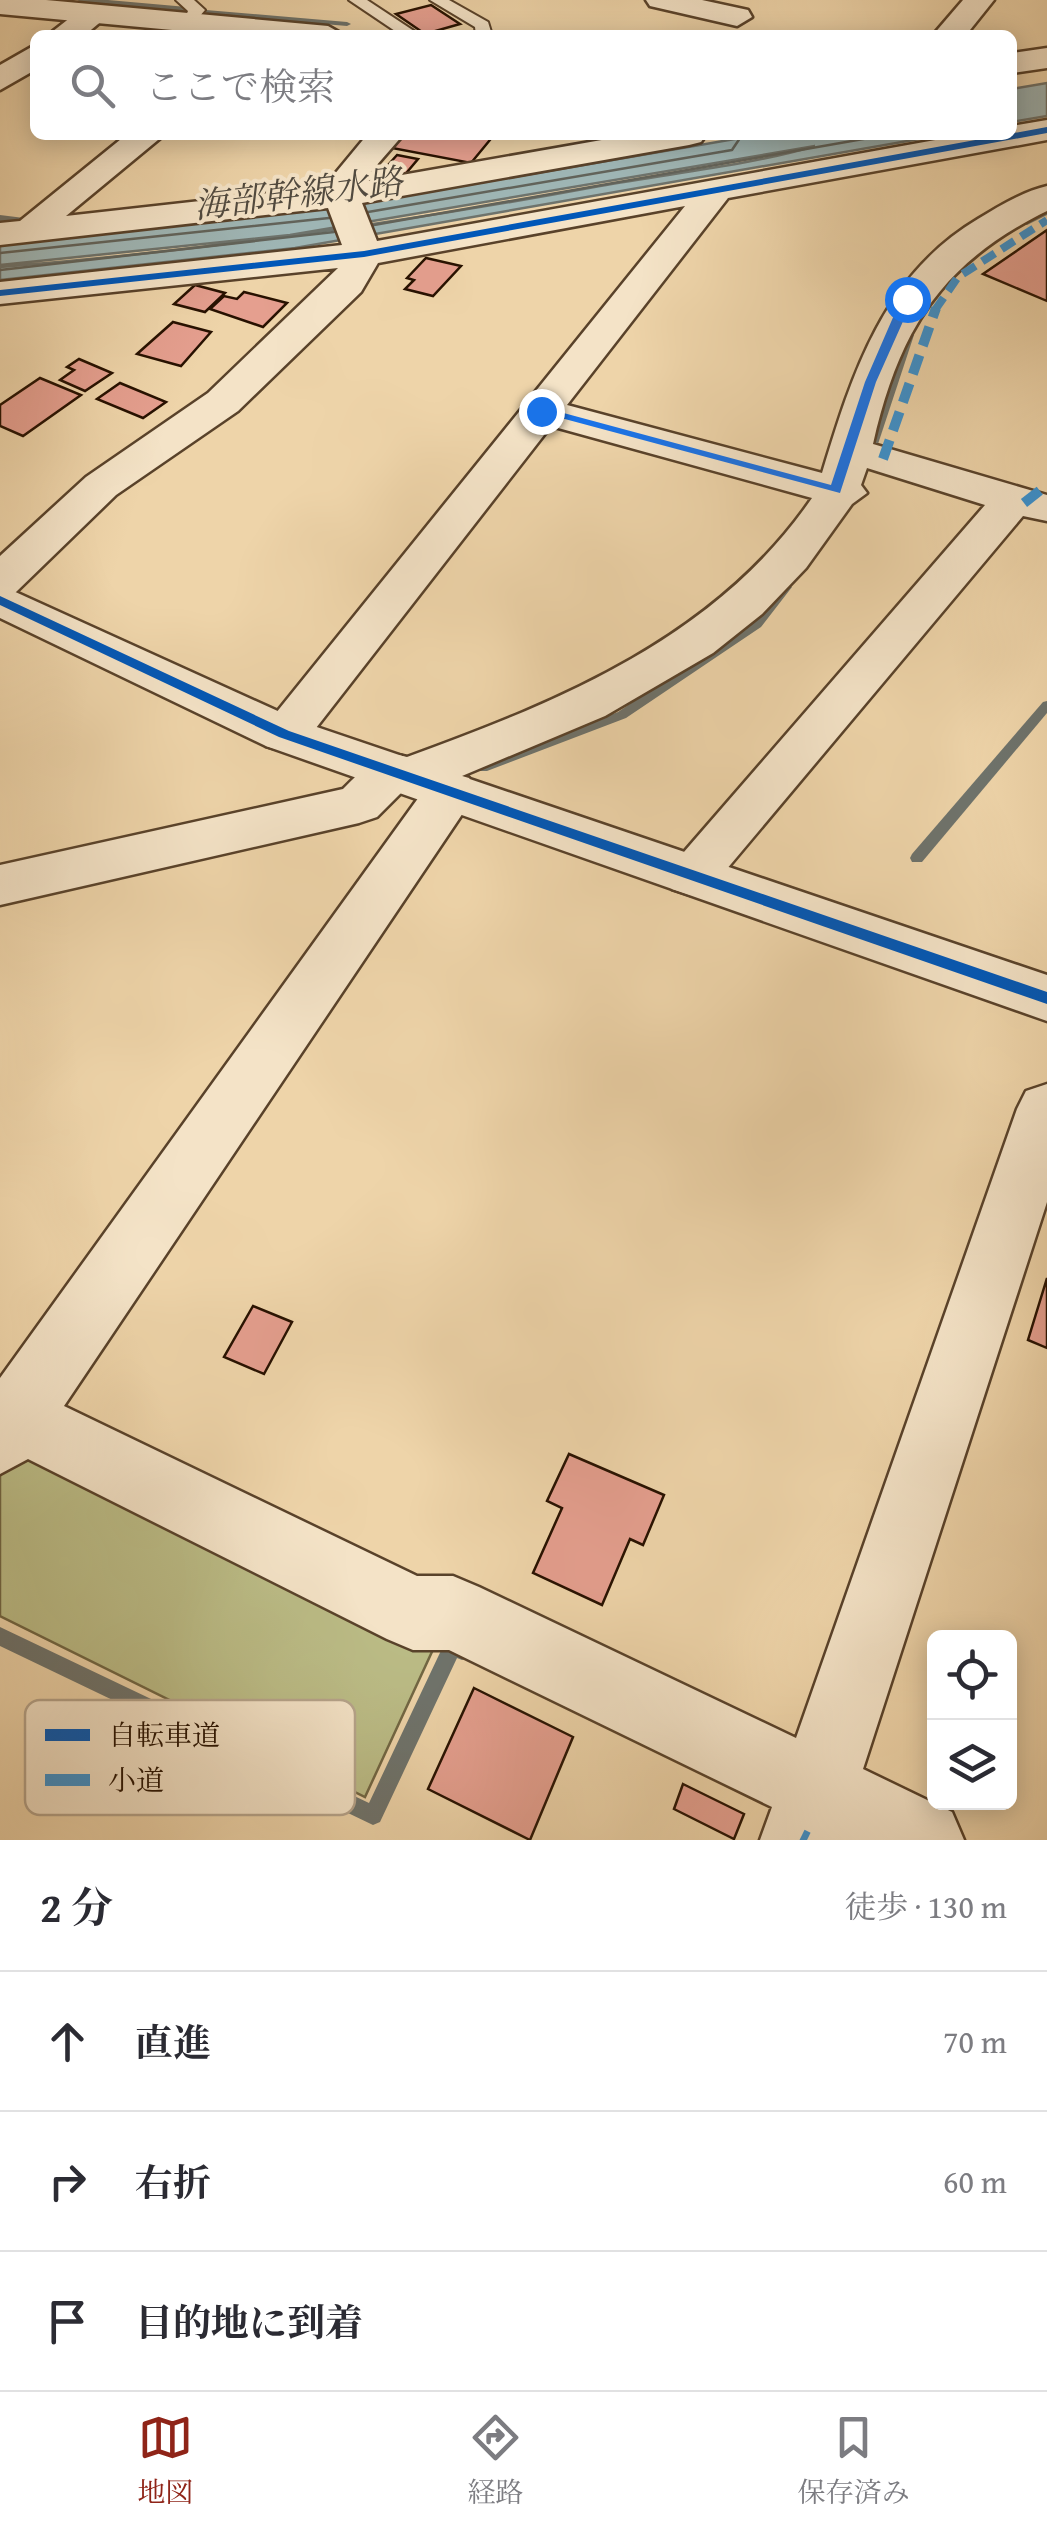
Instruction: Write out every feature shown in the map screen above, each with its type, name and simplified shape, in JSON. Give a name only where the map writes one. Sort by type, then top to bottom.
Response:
[{"type":"street","points":[[662,0],[736,17]]},
{"type":"street","points":[[953,30],[979,0]]},
{"type":"street","points":[[0,5],[95,14],[186,11],[265,30]]},
{"type":"street","points":[[71,30],[95,14]]},
{"type":"street","points":[[1017,62],[1047,58]]},
{"type":"street","points":[[0,80],[30,59]]},
{"type":"street","points":[[1017,136],[1047,130]]},
{"type":"street","points":[[15,234],[141,140]]},
{"type":"street","points":[[0,582],[101,486],[223,402],[348,284],[362,250],[343,199],[342,184],[382,140]]},
{"type":"street","points":[[15,234],[343,199],[662,140]]},
{"type":"street","points":[[0,293],[362,250],[715,192],[993,140]]},
{"type":"street","points":[[284,734],[715,192]]},
{"type":"street","points":[[0,884],[358,804],[406,775],[555,723],[635,684],[741,609],[832,503],[843,478],[870,382],[916,287],[957,249],[1047,197]]},
{"type":"street","points":[[541,411],[843,478],[972,484],[1030,504],[691,875]]},
{"type":"street","points":[[0,600],[284,734],[1047,998]]},
{"type":"street","points":[[0,848],[330,775],[406,775]]},
{"type":"street","points":[[406,775],[5,1423],[414,1613],[453,1613],[808,1814],[924,1840]]},
{"type":"street","points":[[808,1814],[1047,1109]]},
{"type":"lane","points":[[357,0],[404,30]]},
{"type":"lane","points":[[438,0],[482,25],[483,30]]},
{"type":"green space","points":[[32,1449],[436,1643],[365,1797],[355,1792],[355,1700],[169,1700],[0,1616],[0,1470]]},
{"type":"water","points":[[1047,83],[1047,116],[1017,121],[1017,88]]},
{"type":"water","points":[[729,140],[913,140],[295,248],[0,280],[0,267],[151,253],[376,224],[736,164],[815,146],[290,235],[0,265],[0,243],[356,204]]},
{"type":"building","points":[[431,5],[460,24],[419,30],[396,14]]},
{"type":"building","points":[[399,140],[490,140],[471,163],[392,148]]},
{"type":"building","points":[[397,155],[418,159],[403,177],[381,173]]},
{"type":"building","points":[[1047,230],[1047,301],[983,274]]},
{"type":"building","points":[[426,258],[461,266],[433,296],[405,289],[414,280],[407,278]]},
{"type":"building","points":[[195,285],[225,293],[205,312],[174,304]]},
{"type":"building","points":[[244,292],[287,303],[263,327],[210,309],[224,296],[237,299]]},
{"type":"building","points":[[173,322],[211,332],[181,366],[137,354]]},
{"type":"building","points":[[79,359],[112,373],[85,391],[60,380],[74,370],[67,367]]},
{"type":"building","points":[[40,378],[81,395],[23,436],[0,426],[0,405]]},
{"type":"building","points":[[120,383],[166,402],[143,418],[97,399]]},
{"type":"building","points":[[1047,1278],[1047,1348],[1028,1340]]},
{"type":"building","points":[[253,1306],[292,1322],[264,1374],[224,1357]]},
{"type":"building","points":[[569,1454],[664,1495],[643,1545],[630,1539],[602,1605],[533,1573],[562,1508],[547,1501]]},
{"type":"building","points":[[474,1688],[573,1737],[530,1840],[428,1789]]},
{"type":"building","points":[[683,1784],[744,1814],[734,1839],[674,1809]]},
{"type":"waterway","points":[[81,0],[187,9]]},
{"type":"waterway","points":[[209,12],[347,24]]},
{"type":"waterway","points":[[1024,223],[1047,212]]},
{"type":"waterway","points":[[0,218],[24,221]]},
{"type":"waterway","points":[[873,444],[909,335]]},
{"type":"waterway","points":[[482,768],[622,715],[757,624],[786,587]]},
{"type":"waterway","points":[[917,858],[1047,705]]},
{"type":"waterway","points":[[0,1636],[133,1700]]},
{"type":"waterway","points":[[355,1806],[373,1815],[453,1647],[462,1651]]},
{"type":"marked path","points":[[883,459],[936,307],[958,277],[1047,220]]},
{"type":"marked path","points":[[1024,503],[1047,485]]},
{"type":"marked path","points":[[801,1837],[807,1840]]},
{"type":"cycle path","points":[[1017,135],[1047,130]]},
{"type":"cycle path","points":[[0,293],[364,254],[992,140]]},
{"type":"cycle path","points":[[0,600],[284,734],[1047,998]]},
{"type":"route","points":[[541,411],[836,490],[870,382],[907,299]]},
{"type":"water label","name":"海部幹線水路","points":[[298,193]]}]
